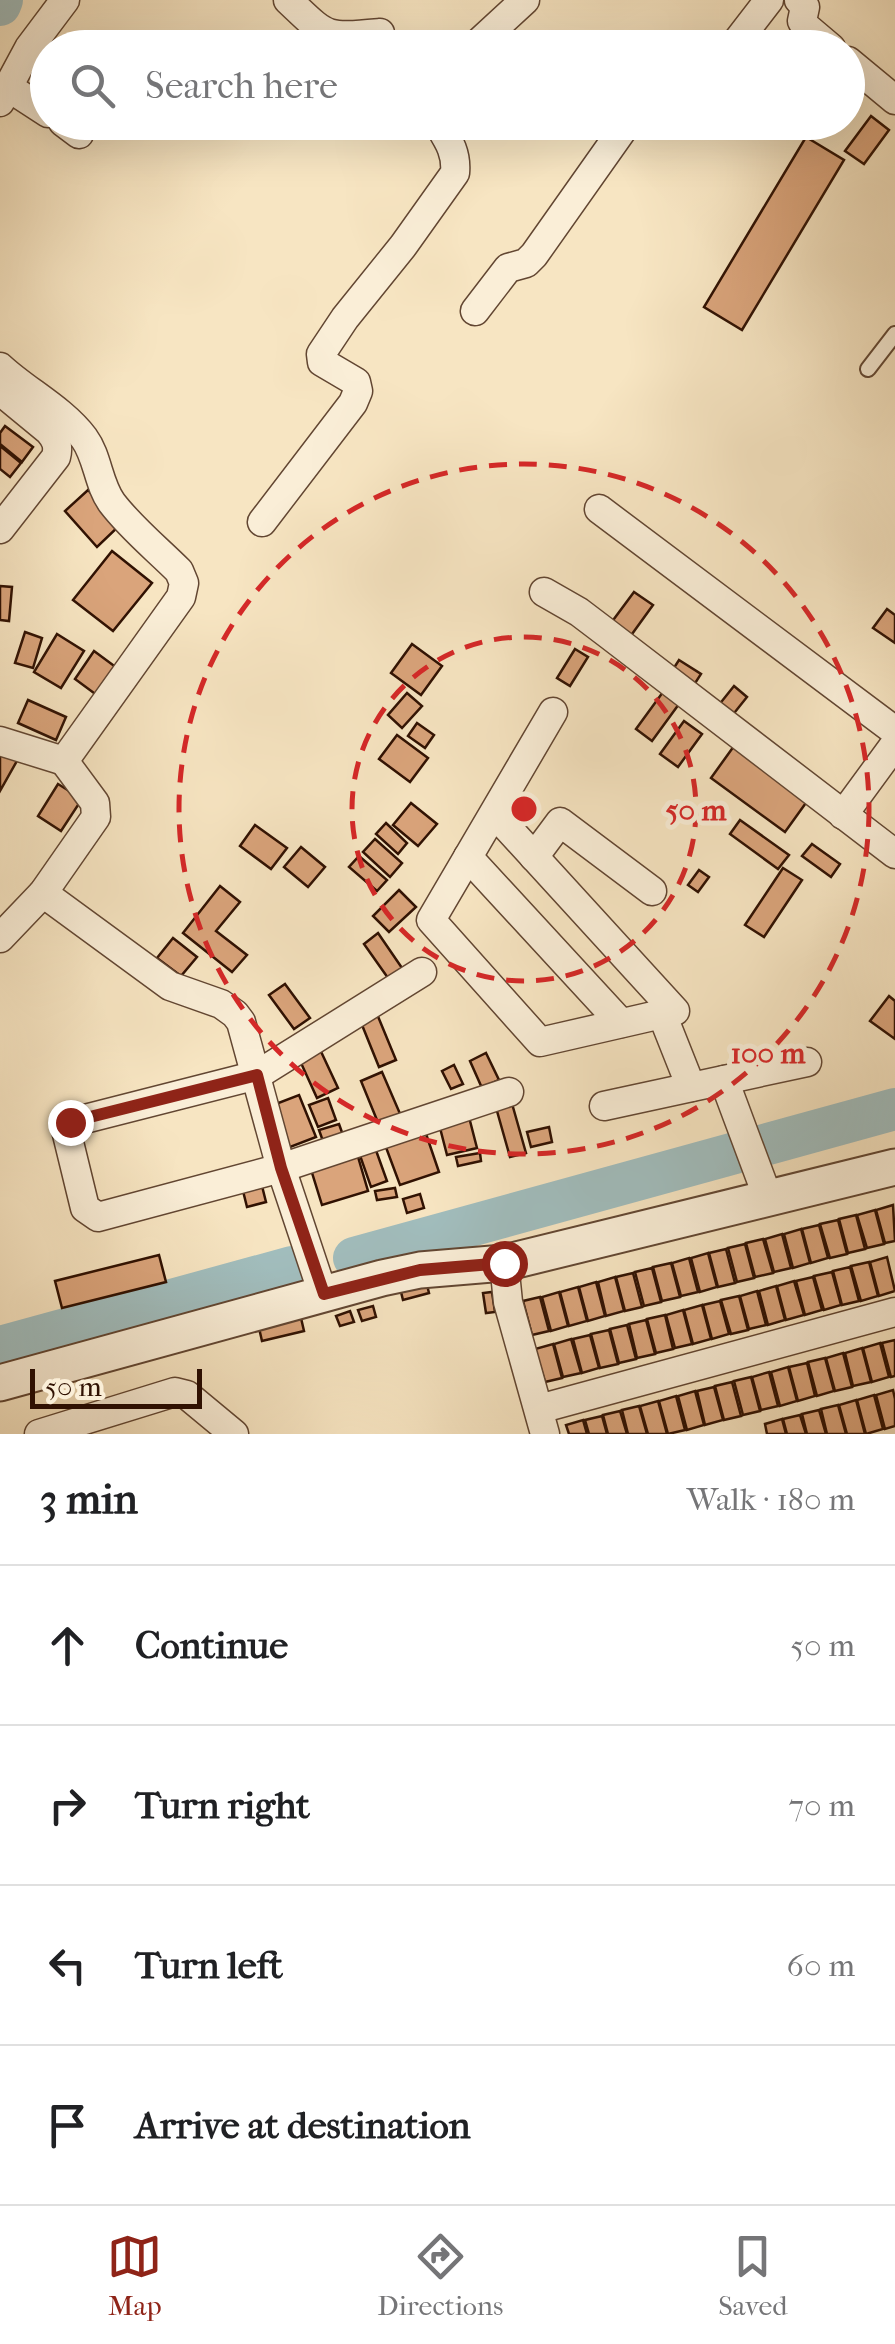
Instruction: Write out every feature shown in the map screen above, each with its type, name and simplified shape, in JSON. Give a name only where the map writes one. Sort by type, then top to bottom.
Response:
[{"type":"street","points":[[42,30],[65,0]]},
{"type":"street","points":[[288,0],[321,30]]},
{"type":"street","points":[[492,30],[525,0]]},
{"type":"street","points":[[746,30],[769,0]]},
{"type":"street","points":[[800,0],[806,6],[802,21],[810,30]]},
{"type":"street","points":[[30,47],[4,94],[30,105]]},
{"type":"street","points":[[865,75],[895,100]]},
{"type":"street","points":[[262,522],[353,402],[358,391],[356,382],[322,362],[321,354],[455,173],[457,159],[448,140]]},
{"type":"street","points":[[476,310],[508,268],[526,263],[534,255],[615,140]]},
{"type":"street","points":[[0,367],[78,431],[88,443],[99,480],[113,504],[179,571],[184,584],[181,597],[64,761]]},
{"type":"street","points":[[0,391],[49,431],[58,451],[0,529]]},
{"type":"street","points":[[598,510],[895,731]]},
{"type":"street","points":[[544,592],[579,612],[895,854]]},
{"type":"street","points":[[494,813],[675,1011],[540,1042],[431,920],[553,712]]},
{"type":"street","points":[[0,740],[64,761],[97,810],[96,817],[43,892],[0,938]]},
{"type":"street","points":[[843,814],[895,744]]},
{"type":"street","points":[[534,857],[560,822],[652,891]]},
{"type":"street","points":[[468,858],[621,1023]]},
{"type":"street","points":[[43,892],[170,986],[214,1000],[241,1022],[281,1168],[323,1291]]},
{"type":"street","points":[[422,972],[257,1075],[68,1123],[66,1130],[85,1208],[98,1217],[281,1168],[509,1092]]},
{"type":"street","points":[[662,1014],[691,1086]]},
{"type":"street","points":[[604,1106],[807,1062]]},
{"type":"street","points":[[724,1080],[768,1198]]},
{"type":"street","points":[[0,1383],[323,1291],[420,1270],[504,1263],[895,1167]]},
{"type":"street","points":[[504,1263],[508,1302],[542,1422],[895,1312]]},
{"type":"street","points":[[39,1434],[78,1428],[169,1392],[187,1394],[234,1434]]},
{"type":"lane","points":[[868,369],[895,334]]},
{"type":"building","points":[[871,116],[889,130],[864,164],[845,151],[853,140],[865,140],[865,124]]},
{"type":"building","points":[[804,140],[811,140],[844,160],[742,330],[704,307]]},
{"type":"building","points":[[5,426],[33,447],[22,462],[0,444]]},
{"type":"building","points":[[0,446],[21,463],[10,477],[0,469]]},
{"type":"building","points":[[88,490],[120,525],[97,547],[65,511]]},
{"type":"building","points":[[112,551],[152,583],[113,631],[73,600]]},
{"type":"building","points":[[0,586],[12,587],[9,621],[0,620]]},
{"type":"building","points":[[634,592],[653,605],[627,641],[608,627]]},
{"type":"building","points":[[887,609],[895,615],[895,643],[873,628]]},
{"type":"building","points":[[25,632],[42,638],[33,668],[15,663]]},
{"type":"building","points":[[57,634],[84,651],[61,688],[34,672]]},
{"type":"building","points":[[412,644],[442,666],[421,695],[391,673]]},
{"type":"building","points":[[575,649],[588,657],[570,686],[557,678]]},
{"type":"building","points":[[94,651],[117,668],[98,696],[75,679]]},
{"type":"building","points":[[679,660],[701,674],[692,688],[670,674]]},
{"type":"building","points":[[734,686],[747,697],[731,717],[718,706]]},
{"type":"building","points":[[663,692],[679,704],[652,741],[636,729]]},
{"type":"building","points":[[407,693],[422,706],[402,728],[388,715]]},
{"type":"building","points":[[28,700],[66,717],[56,740],[18,723]]},
{"type":"building","points":[[684,721],[702,734],[678,767],[660,754]]},
{"type":"building","points":[[417,723],[434,735],[425,748],[408,736]]},
{"type":"building","points":[[397,735],[428,758],[410,782],[379,759]]},
{"type":"building","points":[[734,746],[808,800],[785,832],[711,778]]},
{"type":"building","points":[[0,749],[18,759],[0,791]]},
{"type":"building","points":[[58,784],[82,799],[61,831],[38,816]]},
{"type":"building","points":[[411,803],[437,824],[418,846],[393,825]]},
{"type":"building","points":[[740,820],[789,855],[778,869],[730,834]]},
{"type":"building","points":[[386,823],[407,843],[398,854],[376,834]]},
{"type":"building","points":[[255,825],[287,848],[271,869],[240,846]]},
{"type":"building","points":[[375,839],[402,863],[390,877],[363,852]]},
{"type":"building","points":[[812,844],[840,864],[831,877],[802,856]]},
{"type":"building","points":[[301,847],[325,867],[308,887],[284,867]]},
{"type":"building","points":[[359,856],[387,880],[377,891],[349,867]]},
{"type":"building","points":[[783,868],[802,880],[764,937],[745,925]]},
{"type":"building","points":[[699,870],[709,877],[698,892],[688,885]]},
{"type":"building","points":[[220,886],[240,902],[216,931],[247,955],[232,972],[183,933]]},
{"type":"building","points":[[399,890],[416,907],[389,932],[373,916]]},
{"type":"building","points":[[378,933],[402,968],[388,978],[364,944]]},
{"type":"building","points":[[173,938],[197,957],[181,976],[157,958]]},
{"type":"building","points":[[285,984],[310,1018],[294,1029],[269,995]]},
{"type":"building","points":[[889,996],[895,1001],[895,1039],[870,1021]]},
{"type":"building","points":[[377,1014],[396,1060],[379,1067],[360,1020]]},
{"type":"building","points":[[317,1043],[338,1088],[317,1098],[296,1052]]},
{"type":"building","points":[[486,1053],[499,1080],[482,1088],[470,1061]]},
{"type":"building","points":[[454,1065],[463,1084],[451,1089],[442,1071]]},
{"type":"building","points":[[382,1072],[401,1116],[379,1125],[361,1081]]},
{"type":"building","points":[[299,1095],[316,1137],[285,1149],[268,1107]]},
{"type":"building","points":[[328,1098],[336,1120],[318,1127],[309,1105]]},
{"type":"building","points":[[511,1100],[526,1153],[510,1157],[495,1104]]},
{"type":"building","points":[[469,1117],[477,1148],[447,1155],[439,1124]]},
{"type":"building","points":[[339,1124],[344,1138],[324,1144],[319,1130]]},
{"type":"building","points":[[549,1127],[552,1142],[531,1147],[527,1132]]},
{"type":"building","points":[[424,1128],[439,1172],[400,1185],[384,1142]]},
{"type":"building","points":[[373,1142],[387,1181],[371,1187],[357,1147]]},
{"type":"building","points":[[356,1150],[368,1191],[322,1205],[309,1163]]},
{"type":"building","points":[[480,1153],[481,1161],[458,1166],[456,1157]]},
{"type":"building","points":[[262,1186],[266,1202],[247,1207],[243,1191]]},
{"type":"building","points":[[395,1188],[397,1197],[377,1200],[375,1191]]},
{"type":"building","points":[[420,1194],[424,1208],[407,1213],[403,1199]]},
{"type":"building","points":[[893,1205],[895,1241],[885,1243],[876,1210]]},
{"type":"building","points":[[875,1210],[884,1244],[867,1248],[857,1215]]},
{"type":"building","points":[[856,1215],[865,1249],[848,1253],[839,1219]]},
{"type":"building","points":[[838,1220],[847,1254],[830,1258],[820,1224]]},
{"type":"building","points":[[819,1225],[828,1258],[811,1263],[802,1229]]},
{"type":"building","points":[[801,1229],[810,1263],[793,1268],[784,1234]]},
{"type":"building","points":[[782,1234],[791,1268],[774,1272],[765,1239]]},
{"type":"building","points":[[763,1239],[773,1273],[755,1277],[746,1243]]},
{"type":"building","points":[[745,1244],[754,1278],[737,1282],[728,1248]]},
{"type":"building","points":[[726,1249],[735,1283],[718,1287],[709,1253]]},
{"type":"building","points":[[708,1253],[717,1287],[700,1292],[691,1258]]},
{"type":"building","points":[[159,1255],[166,1282],[62,1308],[55,1281]]},
{"type":"building","points":[[887,1257],[895,1291],[879,1296],[870,1262]]},
{"type":"building","points":[[689,1258],[698,1292],[681,1296],[672,1263]]},
{"type":"building","points":[[869,1262],[878,1296],[861,1301],[851,1266]]},
{"type":"building","points":[[671,1263],[680,1297],[662,1301],[653,1267]]},
{"type":"building","points":[[850,1267],[859,1301],[842,1305],[833,1271]]},
{"type":"building","points":[[652,1268],[661,1302],[644,1306],[635,1272]]},
{"type":"building","points":[[832,1272],[841,1305],[824,1310],[814,1276]]},
{"type":"building","points":[[633,1273],[642,1307],[625,1311],[616,1277]]},
{"type":"building","points":[[425,1277],[429,1293],[403,1300],[399,1284]]},
{"type":"building","points":[[615,1277],[624,1311],[606,1316],[598,1282]]},
{"type":"building","points":[[813,1277],[822,1310],[805,1315],[796,1281]]},
{"type":"building","points":[[794,1281],[804,1315],[786,1320],[777,1286]]},
{"type":"building","points":[[596,1282],[605,1316],[588,1321],[579,1287]]},
{"type":"building","points":[[776,1286],[785,1320],[768,1325],[759,1291]]},
{"type":"building","points":[[578,1287],[587,1321],[569,1326],[560,1292]]},
{"type":"building","points":[[757,1291],[766,1325],[749,1329],[740,1296]]},
{"type":"building","points":[[492,1292],[495,1312],[486,1313],[483,1293]]},
{"type":"building","points":[[559,1292],[568,1326],[551,1331],[542,1297]]},
{"type":"building","points":[[739,1296],[748,1330],[731,1334],[721,1300]]},
{"type":"building","points":[[540,1297],[549,1331],[532,1335],[523,1301]]},
{"type":"building","points":[[720,1301],[729,1334],[712,1339],[703,1305]]},
{"type":"building","points":[[298,1305],[304,1331],[262,1341],[256,1315]]},
{"type":"building","points":[[702,1305],[711,1339],[693,1344],[684,1310]]},
{"type":"building","points":[[373,1306],[376,1317],[362,1321],[358,1310]]},
{"type":"building","points":[[683,1310],[692,1344],[675,1348],[666,1315]]},
{"type":"building","points":[[350,1311],[354,1322],[340,1326],[336,1316]]},
{"type":"building","points":[[665,1315],[673,1349],[656,1353],[647,1319]]},
{"type":"building","points":[[646,1320],[655,1354],[637,1358],[629,1324]]},
{"type":"building","points":[[627,1325],[636,1359],[619,1363],[610,1329]]},
{"type":"building","points":[[609,1330],[618,1364],[600,1368],[591,1334]]},
{"type":"building","points":[[590,1335],[599,1368],[582,1373],[573,1339]]},
{"type":"building","points":[[571,1339],[581,1373],[563,1377],[554,1344]]},
{"type":"building","points":[[895,1340],[895,1376],[891,1377],[882,1343]]},
{"type":"building","points":[[880,1343],[889,1377],[872,1382],[863,1348]]},
{"type":"building","points":[[553,1344],[562,1378],[545,1382],[535,1349]]},
{"type":"building","points":[[862,1348],[871,1382],[853,1386],[845,1353]]},
{"type":"building","points":[[843,1353],[852,1387],[835,1391],[826,1358]]},
{"type":"building","points":[[825,1358],[834,1391],[817,1396],[808,1362]]},
{"type":"building","points":[[807,1363],[815,1396],[798,1401],[789,1367]]},
{"type":"building","points":[[788,1367],[797,1401],[780,1406],[771,1372]]},
{"type":"building","points":[[769,1372],[778,1406],[761,1410],[752,1377]]},
{"type":"building","points":[[751,1377],[760,1411],[743,1415],[734,1381]]},
{"type":"building","points":[[732,1382],[741,1416],[724,1420],[715,1386]]},
{"type":"building","points":[[714,1387],[723,1420],[705,1425],[697,1391]]},
{"type":"building","points":[[893,1390],[895,1426],[885,1429],[876,1395]]},
{"type":"building","points":[[695,1391],[704,1425],[687,1430],[678,1396]]},
{"type":"building","points":[[874,1395],[883,1429],[866,1434],[857,1400]]},
{"type":"building","points":[[676,1396],[685,1430],[668,1434],[659,1401]]},
{"type":"building","points":[[856,1400],[865,1434],[847,1434],[839,1405]]},
{"type":"building","points":[[658,1401],[667,1434],[648,1434],[640,1406]]},
{"type":"building","points":[[838,1405],[846,1434],[827,1434],[821,1409]]},
{"type":"building","points":[[639,1406],[647,1434],[628,1434],[622,1410]]},
{"type":"building","points":[[819,1410],[826,1434],[807,1434],[802,1414]]},
{"type":"building","points":[[620,1411],[627,1434],[608,1434],[603,1415]]},
{"type":"building","points":[[800,1415],[806,1434],[787,1434],[783,1419]]},
{"type":"building","points":[[602,1416],[607,1434],[589,1434],[585,1420]]},
{"type":"building","points":[[782,1419],[786,1434],[767,1434],[765,1424]]},
{"type":"building","points":[[583,1420],[587,1434],[569,1434],[566,1425]]},
{"type":"waterway","points":[[0,5],[2,0]]},
{"type":"waterway","points":[[354,1258],[895,1109]]},
{"type":"waterway","points":[[0,1347],[292,1267]]},
{"type":"route","points":[[70,1122],[257,1075],[281,1168],[324,1294],[420,1270],[504,1263]]}]
